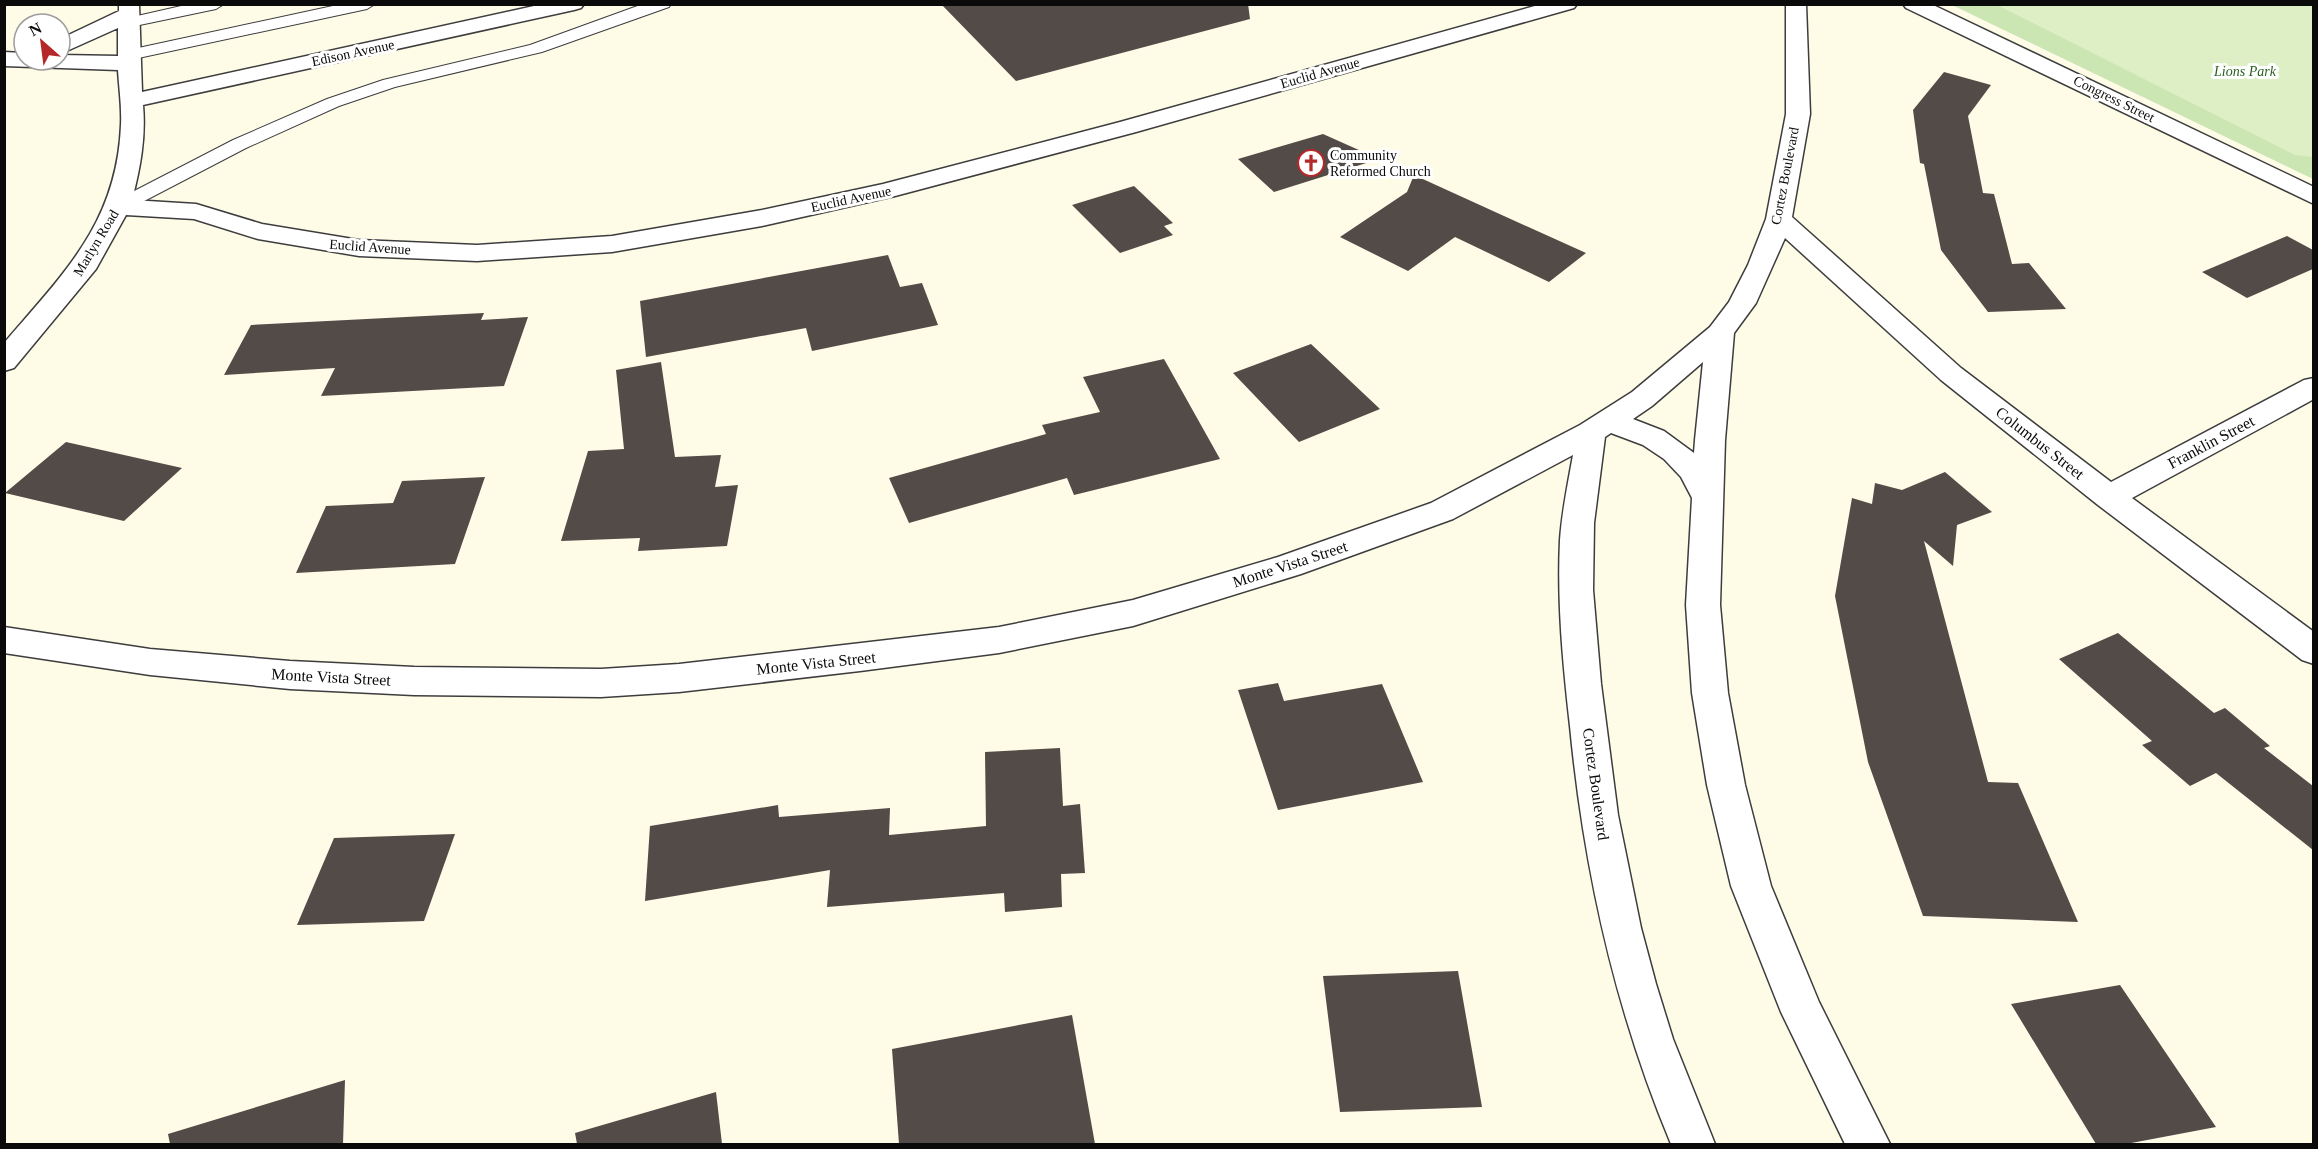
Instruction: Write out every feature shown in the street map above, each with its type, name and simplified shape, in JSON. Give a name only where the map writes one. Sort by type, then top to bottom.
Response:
[{"type":"street","name":"Edison Avenue","points":[[132,101],[574,4]]},
{"type":"street","name":"Euclid Avenue","points":[[118,207],[196,212],[258,231],[359,248],[477,253],[612,244],[762,218],[886,191],[1128,127],[1567,4]]},
{"type":"street","name":"Cortez Boulevard","points":[[1694,1144],[1645,1022],[1609,871],[1590,752],[1580,650],[1576,552],[1599,426],[1642,399],[1720,333],[1742,303],[1752,284],[1779,219],[1798,114],[1796,4]]},
{"type":"street","name":"Congress Street","points":[[1913,4],[2313,197]]},
{"type":"street","points":[[72,41],[130,14],[129,59],[132,101]]},
{"type":"street","points":[[72,62],[129,59]]},
{"type":"street","name":"Marlyn Road","points":[[4,362],[87,264],[118,207],[129,166],[132,101]]},
{"type":"street","name":"Columbus Street","points":[[1779,219],[1951,374],[2313,651]]},
{"type":"street","points":[[1720,333],[1710,440],[1704,616],[1710,693],[1729,796],[1751,886],[1806,1022],[1868,1144]]},
{"type":"street","name":"Franklin Street","points":[[2109,497],[2313,387]]},
{"type":"street","points":[[1599,426],[1639,431],[1670,448],[1691,469],[1708,499]]},
{"type":"street","name":"Monte Vista Street","points":[[4,639],[162,663],[290,675],[414,681],[601,683],[679,678],[999,640],[1133,613],[1289,566],[1442,511],[1599,426]]},
{"type":"lane","points":[[130,14],[216,4]]},
{"type":"lane","points":[[129,59],[367,4]]},
{"type":"lane","points":[[118,207],[214,156],[308,112],[347,97],[560,41],[633,12],[663,4]]},
{"type":"green space","name":"Lions Park","points":[[1952,5],[2313,5],[2313,179]]},
{"type":"green space","name":"Lions Park","points":[[1997,5],[2313,5],[2313,157],[2295,155]]},
{"type":"building","points":[[941,4],[1248,4],[1250,19],[1016,81]]},
{"type":"building","points":[[1944,72],[1991,85],[1968,116],[1983,193],[1994,194],[2012,264],[2029,263],[2066,309],[1988,312],[1941,250],[1924,164],[1920,163],[1913,110]]},
{"type":"building","points":[[1323,134],[1379,159],[1274,192],[1238,159]]},
{"type":"building","points":[[1414,175],[1586,253],[1549,282],[1455,237],[1408,271],[1340,237],[1407,192]]},
{"type":"building","points":[[1134,186],[1173,223],[1164,226],[1173,235],[1120,253],[1072,205]]},
{"type":"building","points":[[2287,236],[2313,250],[2313,269],[2247,298],[2202,272]]},
{"type":"building","points":[[888,255],[900,287],[922,283],[938,325],[812,351],[806,328],[646,357],[640,301]]},
{"type":"building","points":[[484,313],[481,320],[528,317],[504,386],[321,396],[335,368],[224,375],[251,325]]},
{"type":"building","points":[[1311,344],[1380,409],[1299,442],[1233,373]]},
{"type":"building","points":[[1164,359],[1220,459],[1074,495],[1067,478],[909,523],[889,478],[1046,434],[1042,425],[1100,412],[1083,377]]},
{"type":"building","points":[[661,362],[675,457],[721,455],[715,487],[738,485],[727,546],[638,551],[640,538],[561,541],[588,451],[624,449],[616,370]]},
{"type":"building","points":[[66,442],[182,468],[124,521],[5,493]]},
{"type":"building","points":[[1945,472],[1992,512],[1957,525],[1953,566],[1924,541],[1988,782],[2018,783],[2078,922],[1923,916],[1868,762],[1835,596],[1852,498],[1872,504],[1875,483],[1902,490]]},
{"type":"building","points":[[485,477],[455,564],[296,573],[326,506],[393,503],[402,481]]},
{"type":"building","points":[[2118,633],[2214,713],[2225,708],[2270,746],[2264,748],[2313,786],[2313,850],[2216,773],[2190,786],[2142,745],[2152,741],[2059,659]]},
{"type":"building","points":[[1278,683],[1284,701],[1382,684],[1423,782],[1278,810],[1238,690]]},
{"type":"building","points":[[1060,748],[1063,806],[1080,804],[1085,873],[1061,874],[1062,907],[1005,912],[1004,893],[827,907],[830,870],[645,901],[650,826],[778,805],[779,817],[890,808],[889,835],[986,826],[985,752]]},
{"type":"building","points":[[455,834],[424,921],[297,925],[334,838]]},
{"type":"building","points":[[1458,971],[1482,1107],[1340,1112],[1323,976]]},
{"type":"building","points":[[2120,985],[2216,1127],[2126,1144],[2096,1144],[2011,1004]]},
{"type":"building","points":[[1072,1015],[1095,1144],[899,1144],[892,1049]]},
{"type":"building","points":[[345,1080],[343,1144],[170,1144],[168,1134]]},
{"type":"building","points":[[716,1092],[722,1144],[577,1144],[575,1133]]},
{"type":"place","name":"Community Reformed Church","points":[[1311,163]]}]
